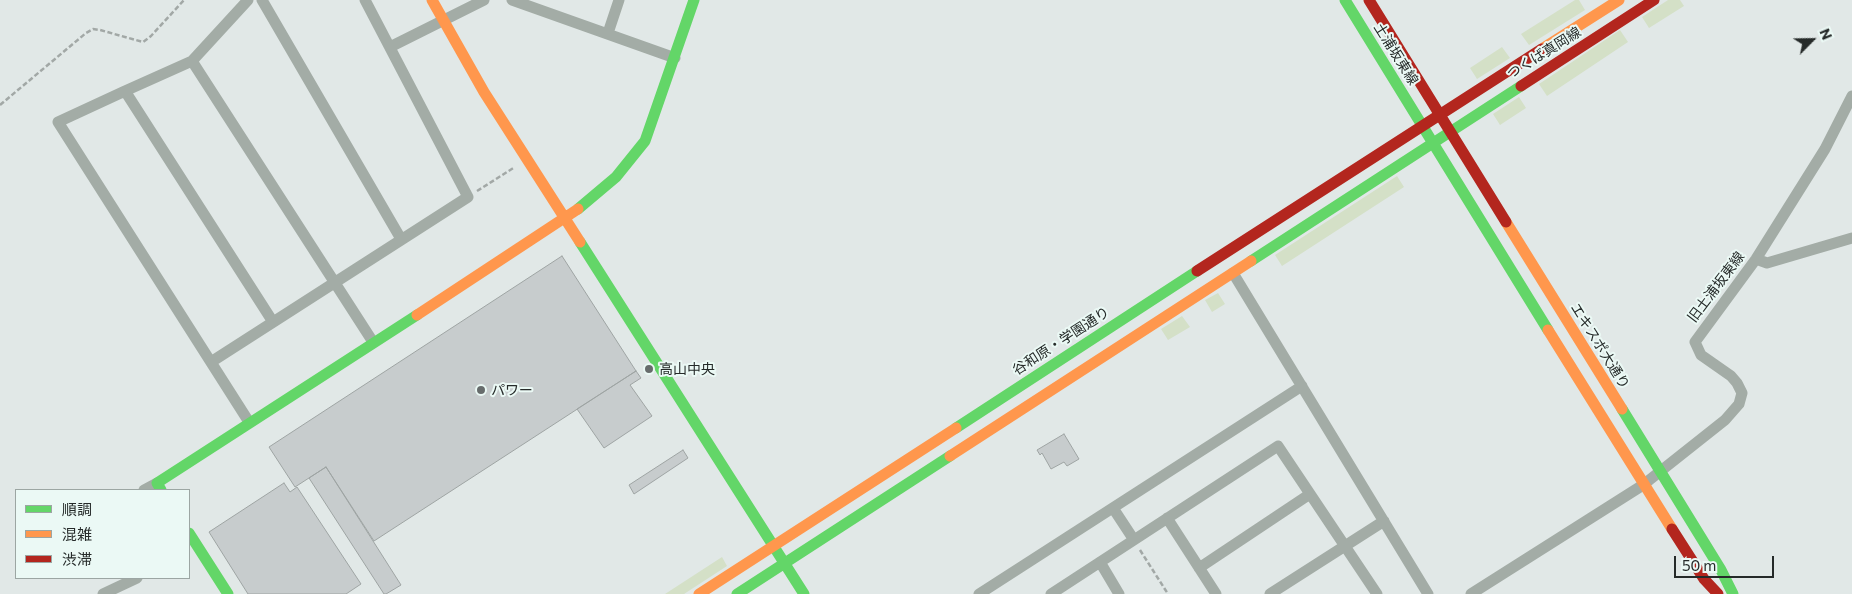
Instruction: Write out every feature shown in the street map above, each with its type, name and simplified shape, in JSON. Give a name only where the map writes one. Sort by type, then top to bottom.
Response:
[{"type":"main road","points":[[432,0],[480,85],[804,594]]},
{"type":"main road","points":[[159,487],[249,422],[565,219],[616,177],[645,141],[694,0]]},
{"type":"main road","name":"土浦坂東線","points":[[1344,0],[1422,125]]},
{"type":"main road","name":"土浦坂東線","points":[[1369,0],[1439,114]]},
{"type":"main road","name":"つくば真岡線","points":[[1439,114],[1619,0]]},
{"type":"main road","name":"つくば真岡線","points":[[1450,132],[1654,0]]},
{"type":"main road","name":"谷和原・学園通り","points":[[699,594],[1439,114]]},
{"type":"main road","name":"エキスポ大通り","points":[[1439,114],[1733,594]]},
{"type":"main road","points":[[1422,125],[1643,485],[1704,579],[1718,594]]},
{"type":"main road","points":[[737,594],[1450,132]]},
{"type":"main road","points":[[193,547],[228,594]]},
{"type":"street","points":[[248,0],[192,61],[58,122],[249,422]]},
{"type":"street","points":[[262,0],[401,239]]},
{"type":"street","points":[[211,362],[468,197],[365,0]]},
{"type":"street","points":[[390,47],[484,0]]},
{"type":"street","points":[[512,0],[675,58]]},
{"type":"street","points":[[608,33],[619,0]]},
{"type":"street","points":[[192,61],[373,342]]},
{"type":"street","points":[[124,91],[273,322]]},
{"type":"street","name":"旧土浦坂東線","points":[[1471,594],[1643,485],[1725,420],[1739,404],[1742,393],[1737,383],[1701,355],[1695,342],[1756,259],[1825,149],[1852,96]]},
{"type":"street","points":[[1756,259],[1767,263],[1852,238]]},
{"type":"street","points":[[1233,273],[1428,594]]},
{"type":"street","points":[[979,594],[1302,386]]},
{"type":"street","points":[[1051,594],[1278,446],[1377,594]]},
{"type":"street","points":[[1199,568],[1310,494]]},
{"type":"street","points":[[1113,508],[1134,540]]},
{"type":"street","points":[[1167,518],[1216,594]]},
{"type":"street","points":[[1270,594],[1384,521]]},
{"type":"street","points":[[1100,562],[1119,594]]},
{"type":"street","points":[[103,594],[123,590],[136,579]]},
{"type":"path","points":[[0,105],[93,29],[143,42],[151,36],[184,0]]},
{"type":"path","points":[[468,197],[519,165]]},
{"type":"path","points":[[1134,540],[1168,594]]},
{"type":"green space","points":[[1575,0],[1579,0],[1585,10],[1529,45],[1521,34]]},
{"type":"green space","points":[[1668,0],[1680,0],[1684,6],[1649,28],[1642,17]]},
{"type":"green space","points":[[1620,30],[1628,42],[1547,96],[1539,84]]},
{"type":"green space","points":[[1502,47],[1510,58],[1477,79],[1470,68]]},
{"type":"green space","points":[[1519,97],[1526,108],[1500,125],[1493,114]]},
{"type":"green space","points":[[1397,176],[1404,187],[1282,266],[1275,255]]},
{"type":"green space","points":[[1218,293],[1225,304],[1212,312],[1205,300]]},
{"type":"green space","points":[[1182,316],[1190,327],[1168,340],[1161,329]]},
{"type":"green space","points":[[722,557],[727,566],[684,594],[665,594]]},
{"type":"building","name":"パワー","points":[[562,256],[636,371],[374,541],[326,467],[295,487],[269,447]]},
{"type":"building","points":[[636,371],[641,378],[630,385],[652,416],[604,448],[577,409]]},
{"type":"building","points":[[1064,434],[1079,459],[1067,466],[1064,462],[1051,469],[1042,453],[1040,455],[1037,450]]},
{"type":"building","points":[[683,450],[688,458],[634,494],[629,485]]},
{"type":"building","points":[[326,467],[401,585],[386,594],[384,594],[309,478]]},
{"type":"building","points":[[284,483],[290,492],[297,487],[361,584],[346,594],[248,594],[209,532]]},
{"type":"traffic: fast","points":[[578,209],[616,177],[645,141],[694,0]]},
{"type":"traffic: fast","points":[[1345,0],[1548,330]]},
{"type":"traffic: fast","points":[[1251,261],[1521,86]]},
{"type":"traffic: fast","points":[[580,242],[804,594]]},
{"type":"traffic: fast","points":[[956,428],[1197,271]]},
{"type":"traffic: fast","points":[[160,489],[157,483],[417,315]]},
{"type":"traffic: fast","points":[[1622,409],[1721,570],[1733,594]]},
{"type":"traffic: fast","points":[[737,594],[950,456]]},
{"type":"traffic: fast","points":[[190,535],[228,594]]},
{"type":"traffic: slow","points":[[432,0],[484,92],[580,242]]},
{"type":"traffic: slow","points":[[1542,49],[1619,0]]},
{"type":"traffic: slow","points":[[417,315],[578,209]]},
{"type":"traffic: slow","points":[[1506,222],[1622,409]]},
{"type":"traffic: slow","points":[[950,456],[1251,261]]},
{"type":"traffic: slow","points":[[1548,330],[1672,529]]},
{"type":"traffic: slow","points":[[699,594],[956,428]]},
{"type":"traffic: jam","points":[[1369,0],[1506,222]]},
{"type":"traffic: jam","points":[[1521,86],[1654,0]]},
{"type":"traffic: jam","points":[[1197,271],[1542,49]]},
{"type":"traffic: jam","points":[[1672,529],[1704,579],[1718,594]]},
{"type":"place","name":"高山中央","points":[[649,369]]},
{"type":"place","name":"パワー","points":[[481,390]]}]
